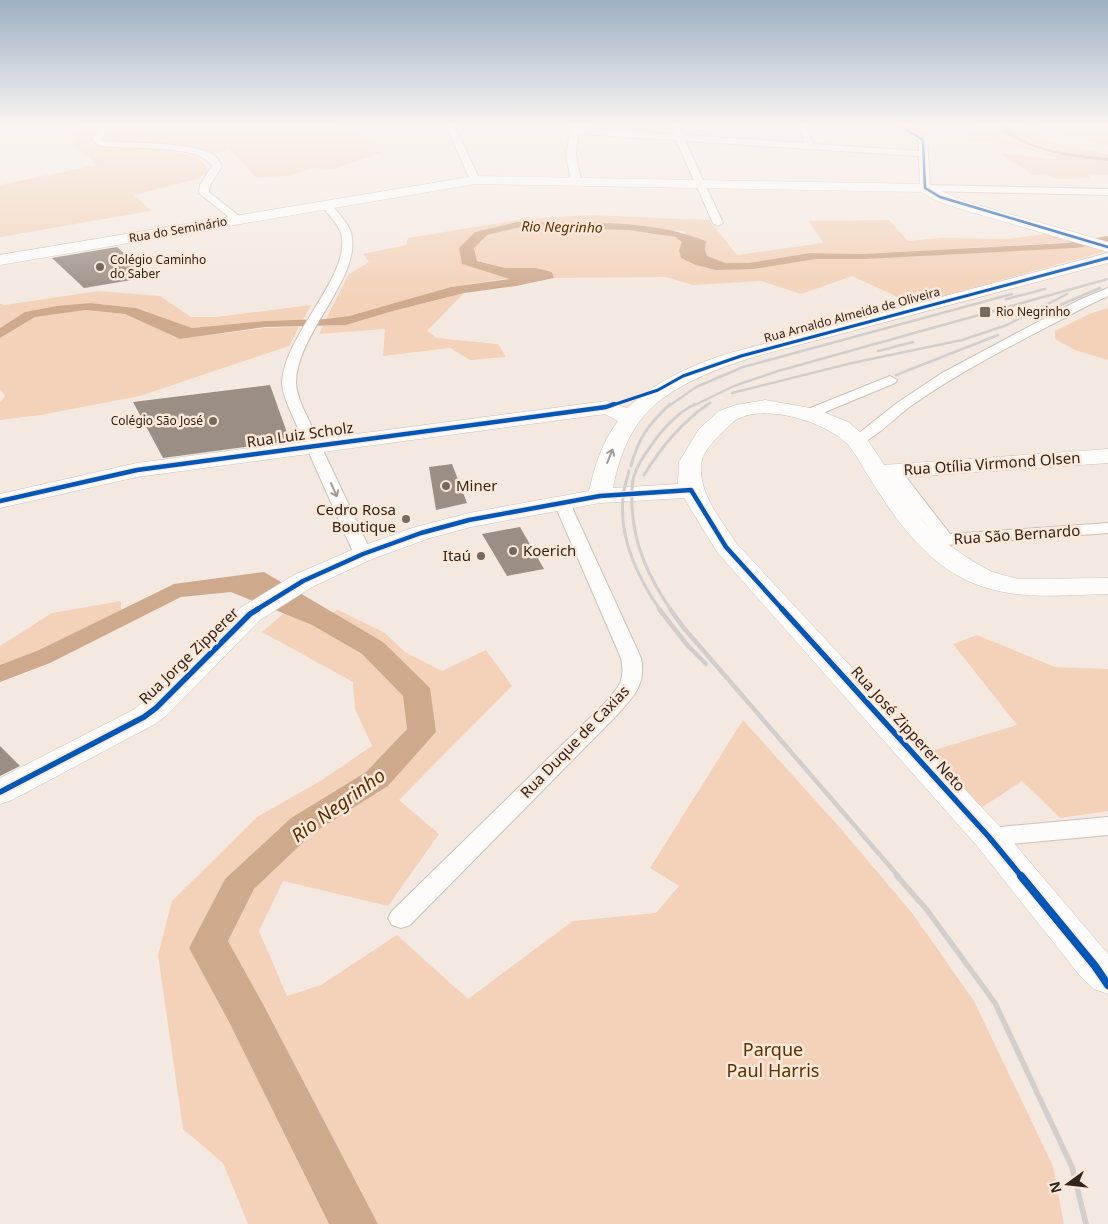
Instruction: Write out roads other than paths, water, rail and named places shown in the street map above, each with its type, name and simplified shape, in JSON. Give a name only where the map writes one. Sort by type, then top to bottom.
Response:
[{"type":"street","points":[[206,184],[204,193],[239,220]]},
{"type":"street","name":"Rua do Seminário","points":[[0,260],[450,184]]},
{"type":"street","points":[[701,184],[718,223]]},
{"type":"street","name":"Rua do Seminário","points":[[750,184],[925,188]]},
{"type":"street","points":[[925,188],[1108,192]]},
{"type":"street","points":[[925,188],[940,197],[959,204],[1067,235],[1107,250]]},
{"type":"street","points":[[326,205],[345,230],[348,248],[341,267],[292,364],[289,380],[296,408],[363,554]]},
{"type":"street","name":"Rua Arnaldo Almeida de Oliveira","points":[[606,407],[658,390],[683,376],[741,356],[1107,250]]},
{"type":"street","points":[[857,441],[902,406],[947,376],[1108,292]]},
{"type":"street","points":[[808,414],[890,380]]},
{"type":"street","name":"Rua Arnaldo Almeida de Oliveira","points":[[600,496],[608,460],[620,432],[629,419],[658,390]]},
{"type":"street","name":"Rua José Zipperer Neto","points":[[1104,976],[988,837],[732,553],[711,524],[692,490],[689,474],[690,462],[707,434],[727,416],[743,409],[765,406],[808,414],[840,427],[857,441],[885,471],[936,540],[963,568],[983,578],[1018,588],[1108,586]]},
{"type":"street","points":[[606,407],[618,411],[629,419]]},
{"type":"street","name":"Rua Luiz Scholz","points":[[0,501],[128,472],[606,407]]},
{"type":"street","name":"Rua Otília Virmond Olsen","points":[[885,471],[1108,456]]},
{"type":"street","name":"Rua Jorge Zipperer","points":[[0,792],[144,717],[156,708],[250,614],[303,581],[363,554],[441,526],[600,496],[692,490]]},
{"type":"street","name":"Rua Duque de Caxias","points":[[401,918],[603,716],[623,695],[633,681],[635,671],[631,658],[562,503]]},
{"type":"street","name":"Rua São Bernardo","points":[[936,540],[1108,528]]},
{"type":"street","points":[[988,837],[1108,826]]},
{"type":"water","points":[[517,222],[613,223],[661,228],[706,241],[705,249],[707,256],[726,263],[749,263],[810,253],[862,254],[1066,243],[1108,236],[1108,243],[1075,248],[866,259],[816,259],[754,269],[716,270],[696,265],[681,258],[679,250],[682,242],[675,237],[629,230],[521,227],[487,235],[474,248],[477,261],[505,268],[536,268],[552,272],[554,278],[516,286],[464,293],[346,325],[265,327],[180,339],[125,314],[86,310],[35,317],[0,338],[0,328],[25,312],[57,306],[90,303],[136,308],[192,328],[349,316],[451,287],[510,279],[462,264],[459,248],[475,232]]},
{"type":"water","points":[[264,572],[383,642],[430,688],[436,732],[388,786],[313,833],[254,889],[228,941],[378,1224],[329,1224],[229,1022],[189,948],[225,879],[291,818],[366,772],[407,729],[403,696],[362,654],[312,625],[231,592],[181,597],[50,663],[0,682],[0,665],[39,650],[174,584]]},
{"type":"railway","points":[[693,406],[734,386],[778,371],[1108,279]]},
{"type":"railway","points":[[1060,305],[1100,288]]},
{"type":"railway","points":[[1006,299],[1045,289]]},
{"type":"railway","points":[[669,406],[696,387],[743,367],[1012,294]]},
{"type":"railway","points":[[732,393],[852,363],[962,340],[1007,325],[1067,294]]},
{"type":"railway","points":[[896,375],[998,335]]},
{"type":"railway","points":[[878,351],[913,342]]},
{"type":"railway","points":[[706,406],[710,403]]},
{"type":"railway","points":[[631,466],[637,447],[645,432],[670,404]]},
{"type":"railway","points":[[671,610],[656,586],[639,548],[633,521],[632,484],[639,463],[657,437],[677,416],[695,404]]},
{"type":"railway","points":[[644,475],[672,436],[708,404]]},
{"type":"railway","points":[[629,471],[624,491],[623,513],[627,543],[644,585],[660,610]]},
{"type":"railway","points":[[659,609],[688,646],[706,664]]},
{"type":"railway","points":[[670,609],[683,627],[899,877]]},
{"type":"railway","points":[[897,876],[927,910],[995,1003],[1072,1167],[1086,1224]]},
{"type":"place","name":"Colégio Caminho do Saber","points":[[100,267]]},
{"type":"place","name":"Rio Negrinho","points":[[985,312]]},
{"type":"place","name":"Colégio São José","points":[[213,421]]},
{"type":"place","name":"Miner","points":[[446,486]]},
{"type":"place","name":"Cedro Rosa Boutique","points":[[406,519]]},
{"type":"place","name":"Koerich","points":[[513,551]]},
{"type":"place","name":"Itaú","points":[[481,556]]},
{"type":"park label","name":"Parque Paul Harris","points":[[773,1060]]}]
